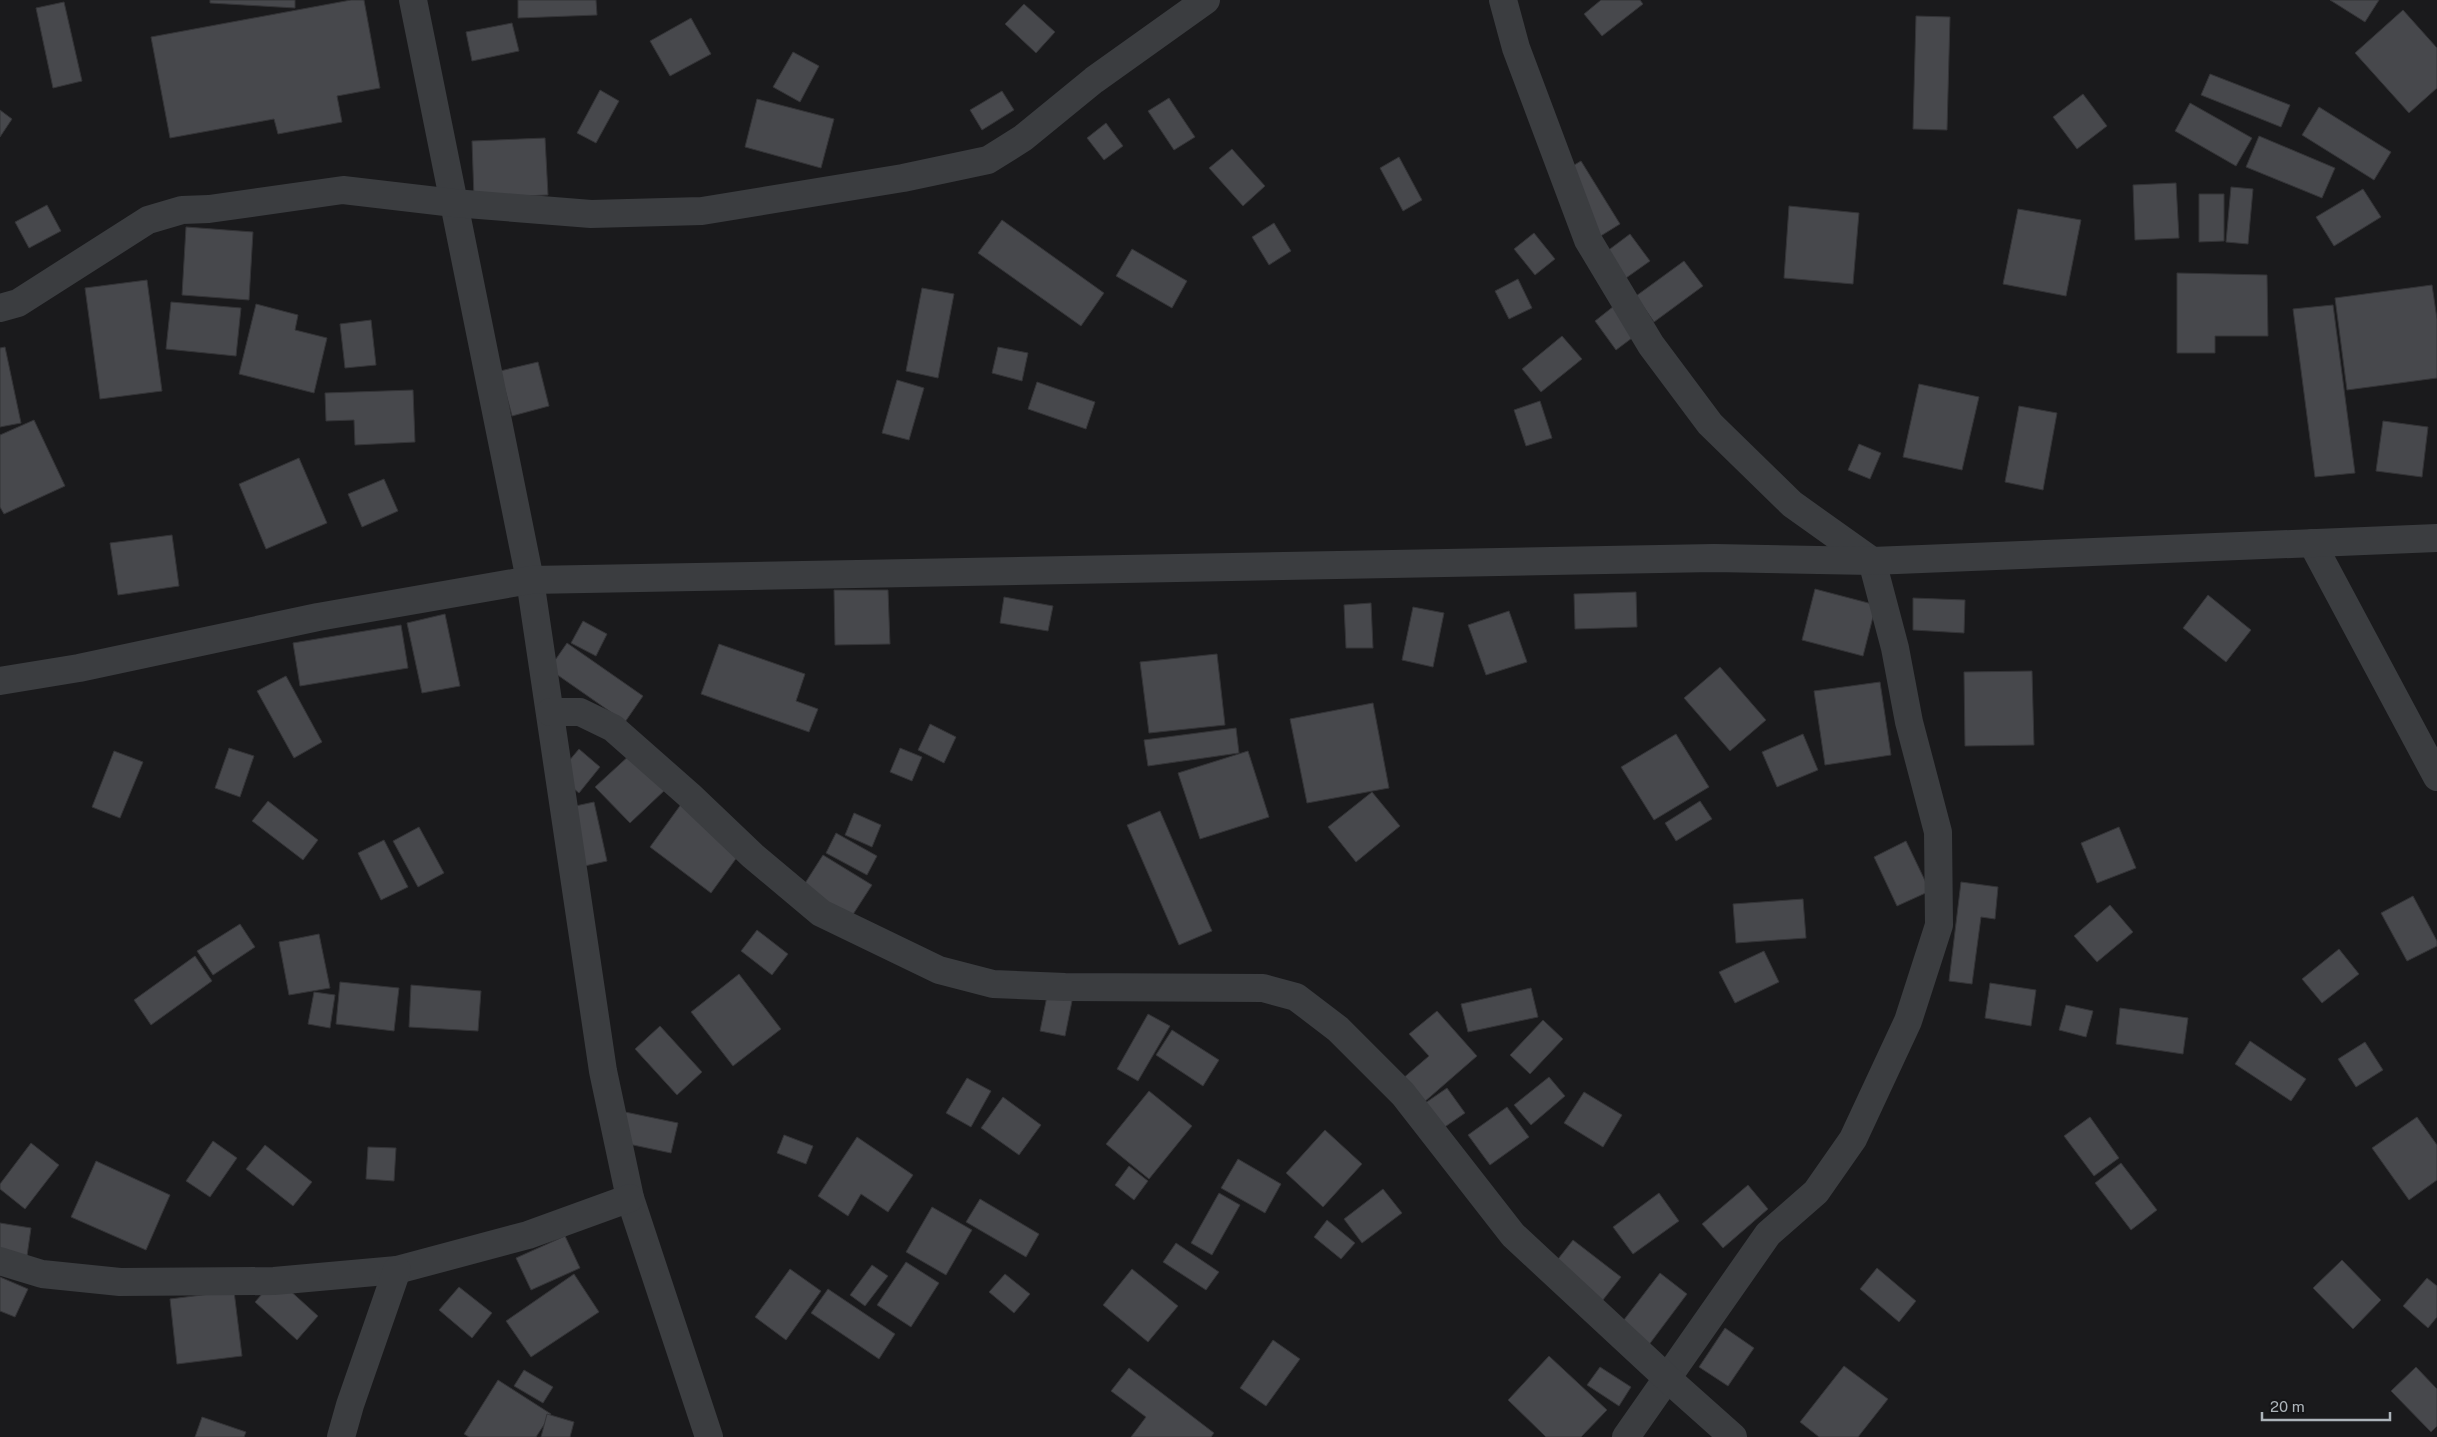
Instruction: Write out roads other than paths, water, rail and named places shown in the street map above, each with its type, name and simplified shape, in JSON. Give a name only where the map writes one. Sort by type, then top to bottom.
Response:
[{"type":"street","points":[[413,0],[530,580],[603,1071],[630,1198],[709,1437]]},
{"type":"street","points":[[0,308],[18,303],[148,220],[182,210],[343,190],[454,203],[591,214],[702,211],[903,178],[988,160],[1023,138],[1094,80],[1206,0]]},
{"type":"street","points":[[1503,0],[1516,48],[1588,240],[1651,345],[1710,424],[1723,438],[1792,504],[1872,561],[1895,648],[1909,722],[1938,832],[1939,926],[1908,1021],[1853,1139],[1816,1192],[1768,1234],[1668,1380],[1626,1437]]},
{"type":"street","points":[[0,681],[79,668],[318,617],[530,580],[1714,558],[1872,561],[2437,538]]},
{"type":"street","points":[[2312,543],[2437,777]]},
{"type":"street","points":[[550,712],[580,712],[613,728],[690,795],[753,856],[820,913],[939,970],[993,984],[1065,987],[1263,988],[1296,997],[1338,1029],[1403,1094],[1513,1234],[1668,1380],[1733,1437]]},
{"type":"street","points":[[0,1261],[42,1274],[120,1282],[274,1281],[397,1270],[528,1235],[630,1198]]},
{"type":"street","points":[[342,1437],[350,1405],[397,1270]]}]
